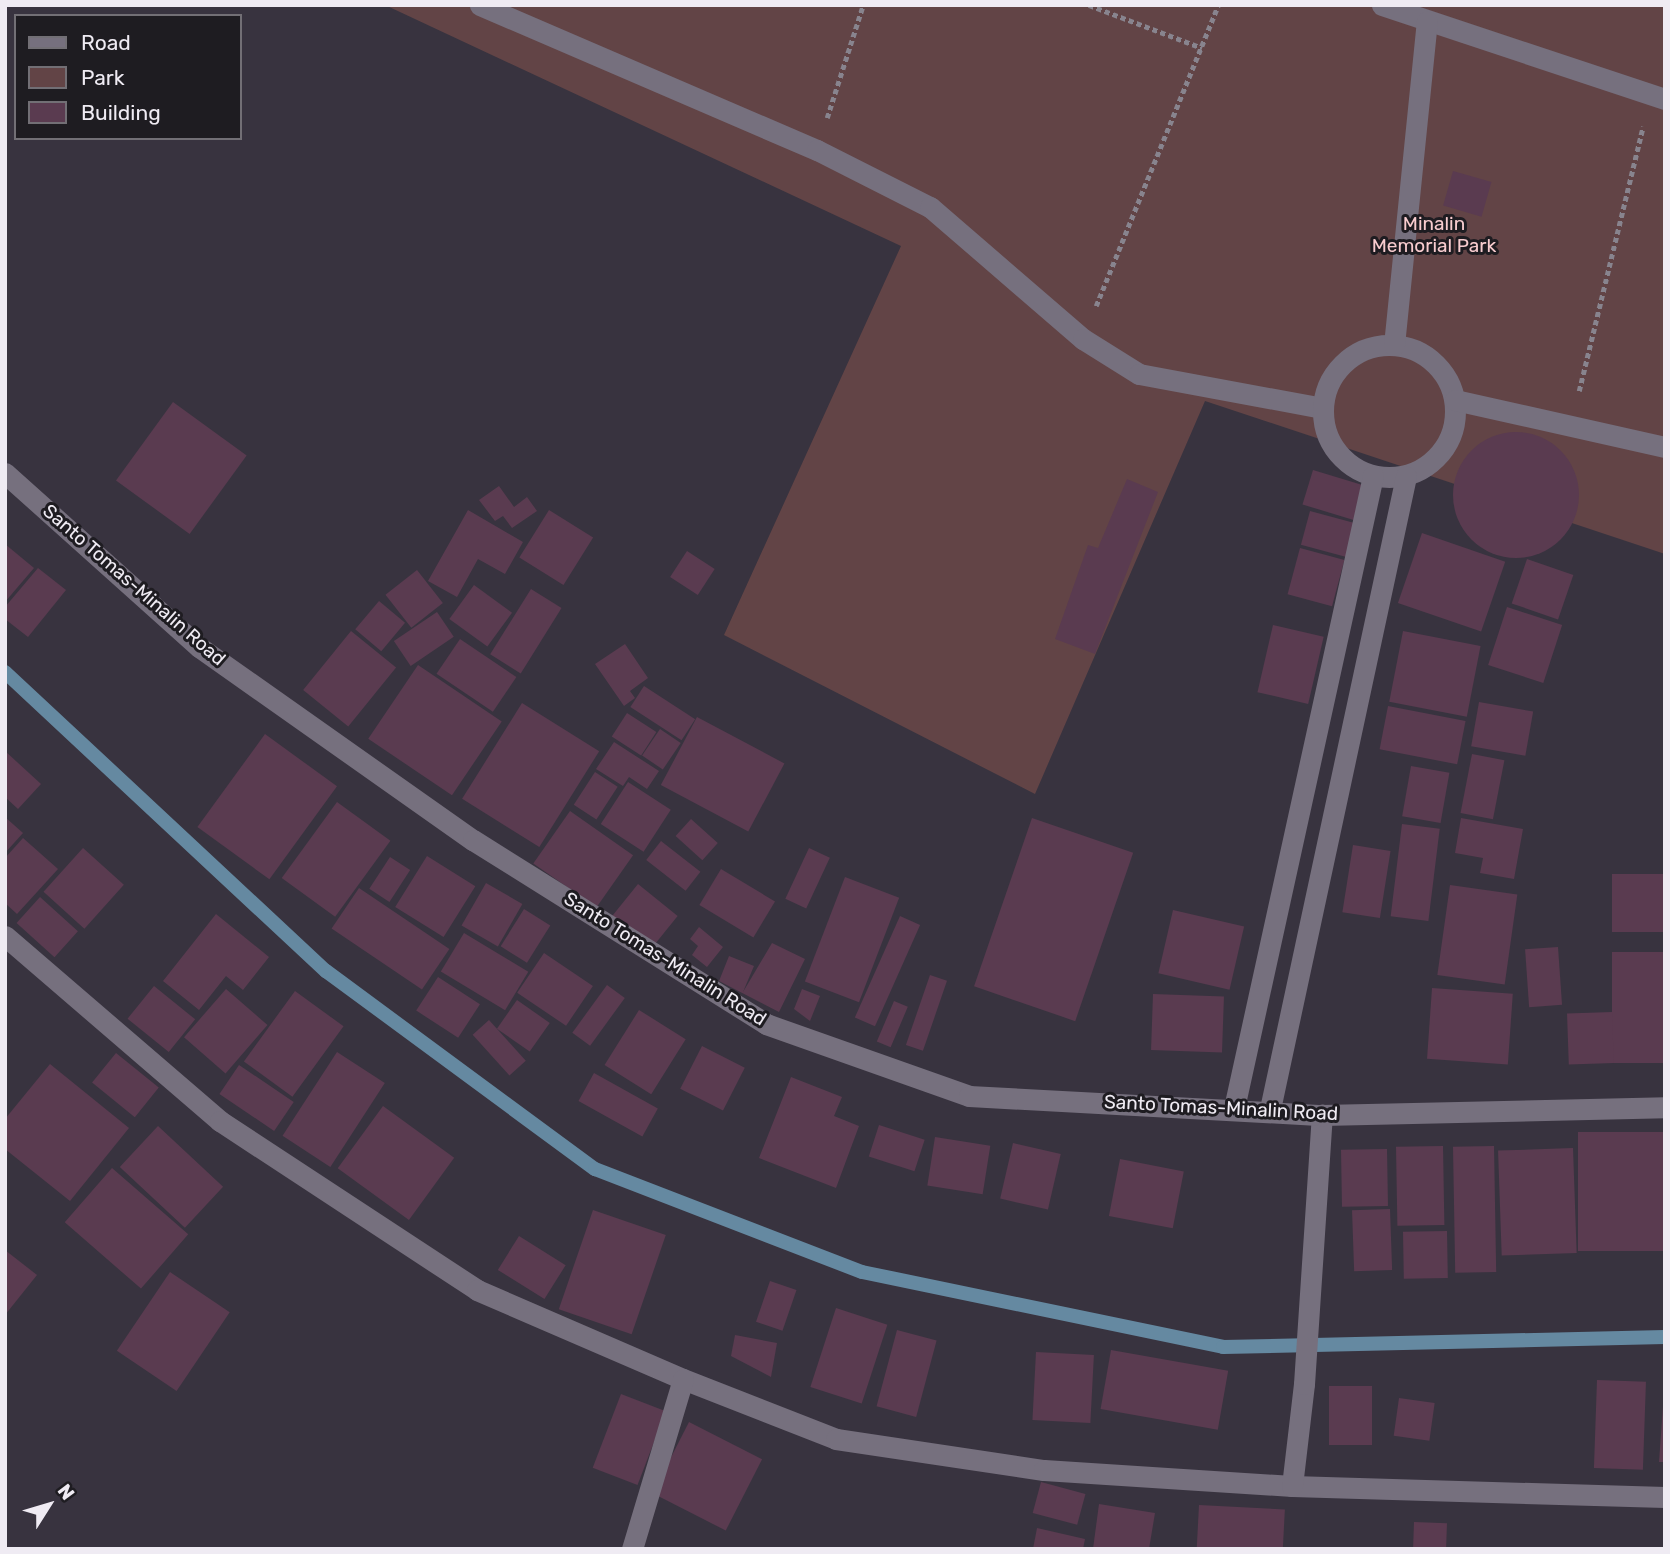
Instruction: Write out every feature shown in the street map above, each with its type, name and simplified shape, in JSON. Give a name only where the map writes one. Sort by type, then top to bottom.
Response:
[{"type":"street","points":[[480,5],[817,150],[930,207],[1083,339],[1139,374],[1322,408]]},
{"type":"street","points":[[1382,5],[1658,98]]},
{"type":"street","points":[[1394,345],[1427,22]]},
{"type":"street","points":[[1394,345],[1416,349],[1434,362],[1448,379],[1455,400],[1455,424],[1446,447],[1429,465],[1406,476],[1373,476],[1343,458],[1328,435],[1322,408],[1329,383],[1345,361],[1367,348],[1394,345]]},
{"type":"street","points":[[1455,400],[1665,447]]},
{"type":"street","name":"Santo Tomas-Minalin Road","points":[[5,473],[199,647],[473,841],[766,1024],[969,1096],[1270,1109],[1322,1115],[1665,1107]]},
{"type":"street","points":[[1234,1108],[1373,476]]},
{"type":"street","points":[[1270,1109],[1406,476]]},
{"type":"street","points":[[5,936],[220,1121],[477,1290],[683,1379],[836,1439],[1044,1470],[1292,1486],[1665,1497]]},
{"type":"street","points":[[1292,1486],[1304,1384],[1322,1115]]},
{"type":"street","points":[[632,1549],[683,1379]]},
{"type":"path","points":[[817,150],[863,5]]},
{"type":"path","points":[[1089,5],[1202,48]]},
{"type":"path","points":[[1083,339],[1218,5]]},
{"type":"path","points":[[1570,427],[1658,98]]},
{"type":"green space","name":"Minalin Memorial Park","points":[[385,5],[1665,5],[1665,554],[1205,401],[1035,794],[724,635],[901,246]]},
{"type":"building","points":[[1453,171],[1491,182],[1482,217],[1443,206]]},
{"type":"building","points":[[173,402],[247,455],[190,534],[116,480]]},
{"type":"building","points":[[1516,432],[1540,437],[1561,450],[1574,471],[1579,495],[1574,519],[1561,540],[1540,553],[1516,558],[1492,553],[1471,540],[1458,519],[1453,495],[1458,471],[1471,450],[1492,437]]},
{"type":"building","points":[[1313,470],[1367,486],[1356,521],[1302,504]]},
{"type":"building","points":[[1127,479],[1158,492],[1095,654],[1055,639],[1088,545],[1098,548]]},
{"type":"building","points":[[499,486],[514,507],[527,497],[537,511],[512,528],[503,516],[495,521],[479,500]]},
{"type":"building","points":[[468,510],[523,542],[505,574],[478,559],[457,597],[428,581]]},
{"type":"building","points":[[549,510],[593,538],[563,585],[519,557]]},
{"type":"building","points":[[1310,511],[1355,523],[1346,557],[1301,545]]},
{"type":"building","points":[[1422,533],[1505,562],[1481,632],[1398,603]]},
{"type":"building","points":[[5,544],[34,568],[5,602]]},
{"type":"building","points":[[1300,548],[1344,560],[1332,606],[1288,594]]},
{"type":"building","points":[[687,551],[715,569],[698,595],[670,577]]},
{"type":"building","points":[[1527,559],[1573,575],[1558,619],[1512,603]]},
{"type":"building","points":[[38,568],[66,590],[28,637],[5,619],[5,607]]},
{"type":"building","points":[[417,570],[443,603],[411,628],[385,595]]},
{"type":"building","points":[[474,585],[512,613],[487,647],[449,619]]},
{"type":"building","points":[[531,589],[562,608],[521,673],[490,654]]},
{"type":"building","points":[[379,601],[405,623],[381,651],[355,629]]},
{"type":"building","points":[[1507,607],[1562,625],[1543,683],[1488,665]]},
{"type":"building","points":[[437,612],[454,637],[411,666],[394,641]]},
{"type":"building","points":[[1273,625],[1324,637],[1308,704],[1257,692]]},
{"type":"building","points":[[351,631],[396,668],[348,727],[303,690]]},
{"type":"building","points":[[1403,631],[1481,646],[1467,717],[1389,702]]},
{"type":"building","points":[[460,639],[516,677],[493,712],[437,674]]},
{"type":"building","points":[[625,644],[648,678],[630,691],[635,698],[624,706],[595,664]]},
{"type":"building","points":[[418,665],[502,721],[452,795],[368,739]]},
{"type":"building","points":[[644,686],[695,719],[682,740],[630,707]]},
{"type":"building","points":[[1479,702],[1533,712],[1525,756],[1471,746]]},
{"type":"building","points":[[522,703],[599,751],[539,847],[462,799]]},
{"type":"building","points":[[1388,706],[1466,721],[1457,764],[1380,749]]},
{"type":"building","points":[[627,713],[656,732],[641,756],[612,736]]},
{"type":"building","points":[[697,717],[784,763],[748,831],[661,785]]},
{"type":"building","points":[[660,729],[681,743],[663,770],[642,756]]},
{"type":"building","points":[[265,734],[337,786],[269,879],[197,827]]},
{"type":"building","points":[[614,742],[659,771],[647,789],[629,777],[623,786],[596,769]]},
{"type":"building","points":[[5,751],[41,784],[18,809],[5,797]]},
{"type":"building","points":[[1472,754],[1504,760],[1493,819],[1461,813]]},
{"type":"building","points":[[1411,766],[1449,773],[1441,823],[1402,816]]},
{"type":"building","points":[[595,772],[618,787],[596,819],[574,805]]},
{"type":"building","points":[[628,782],[671,810],[644,852],[601,824]]},
{"type":"building","points":[[337,802],[390,841],[335,917],[282,878]]},
{"type":"building","points":[[570,811],[633,855],[596,908],[533,863]]},
{"type":"building","points":[[5,817],[23,833],[5,853]]},
{"type":"building","points":[[1032,818],[1133,853],[1075,1021],[974,986]]},
{"type":"building","points":[[1461,818],[1523,829],[1514,879],[1480,873],[1483,858],[1455,853]]},
{"type":"building","points":[[691,819],[718,843],[702,860],[676,836]]},
{"type":"building","points":[[1402,824],[1440,829],[1428,921],[1391,916]]},
{"type":"building","points":[[23,838],[58,869],[17,914],[5,903],[5,858]]},
{"type":"building","points":[[661,841],[700,872],[686,891],[646,860]]},
{"type":"building","points":[[1353,845],[1391,851],[1380,918],[1342,912]]},
{"type":"building","points":[[83,848],[124,885],[84,929],[44,892]]},
{"type":"building","points":[[809,848],[830,858],[806,908],[785,899]]},
{"type":"building","points":[[427,856],[475,886],[444,937],[395,907]]},
{"type":"building","points":[[390,857],[410,870],[389,902],[369,889]]},
{"type":"building","points":[[721,869],[775,901],[753,937],[699,905]]},
{"type":"building","points":[[1612,874],[1665,874],[1665,932],[1612,932]]},
{"type":"building","points":[[845,877],[899,898],[859,1002],[805,982]]},
{"type":"building","points":[[486,883],[522,904],[498,946],[462,925]]},
{"type":"building","points":[[638,884],[678,916],[651,949],[612,917]]},
{"type":"building","points":[[1450,885],[1517,894],[1505,985],[1437,975]]},
{"type":"building","points":[[359,888],[449,949],[422,990],[332,929]]},
{"type":"building","points":[[40,897],[78,931],[54,957],[17,923]]},
{"type":"building","points":[[524,909],[550,925],[527,963],[501,946]]},
{"type":"building","points":[[1173,910],[1244,926],[1230,990],[1158,973]]},
{"type":"building","points":[[216,914],[269,957],[243,990],[226,976],[199,1010],[163,981]]},
{"type":"building","points":[[900,916],[920,925],[875,1026],[855,1017]]},
{"type":"building","points":[[699,927],[723,947],[707,967],[692,955],[698,946],[690,939]]},
{"type":"building","points":[[464,933],[528,972],[505,1010],[441,972]]},
{"type":"building","points":[[772,943],[805,959],[779,1012],[719,981],[729,956],[754,966],[743,992]]},
{"type":"building","points":[[1558,947],[1562,1005],[1529,1007],[1525,949]]},
{"type":"building","points":[[1612,952],[1665,952],[1665,1063],[1612,1063]]},
{"type":"building","points":[[544,953],[593,986],[566,1026],[517,993]]},
{"type":"building","points":[[930,975],[947,981],[923,1051],[906,1045]]},
{"type":"building","points":[[438,977],[480,1004],[458,1038],[416,1011]]},
{"type":"building","points":[[607,985],[625,998],[590,1046],[572,1033]]},
{"type":"building","points":[[154,986],[195,1019],[169,1052],[128,1019]]},
{"type":"building","points":[[1432,988],[1513,994],[1508,1064],[1427,1059]]},
{"type":"building","points":[[226,989],[268,1025],[226,1073],[184,1037]]},
{"type":"building","points":[[802,989],[820,996],[810,1021],[794,1009]]},
{"type":"building","points":[[295,991],[344,1026],[292,1097],[244,1061]]},
{"type":"building","points":[[1153,994],[1224,996],[1222,1052],[1151,1050]]},
{"type":"building","points":[[517,1000],[550,1023],[530,1052],[497,1029]]},
{"type":"building","points":[[894,1001],[908,1007],[891,1047],[877,1042]]},
{"type":"building","points":[[639,1010],[686,1039],[651,1094],[605,1065]]},
{"type":"building","points":[[1612,1012],[1614,1063],[1569,1065],[1567,1014]]},
{"type":"building","points":[[489,1020],[526,1061],[509,1076],[473,1035]]},
{"type":"building","points":[[702,1046],[745,1068],[723,1111],[680,1089]]},
{"type":"building","points":[[337,1052],[385,1083],[330,1167],[283,1136]]},
{"type":"building","points":[[116,1053],[159,1088],[135,1117],[92,1083]]},
{"type":"building","points":[[50,1064],[129,1128],[70,1201],[5,1149],[5,1119]]},
{"type":"building","points":[[239,1065],[294,1102],[274,1131],[219,1094]]},
{"type":"building","points":[[594,1073],[658,1108],[642,1136],[578,1101]]},
{"type":"building","points":[[791,1077],[842,1097],[834,1116],[859,1126],[836,1188],[759,1158]]},
{"type":"building","points":[[383,1106],[454,1158],[409,1220],[338,1168]]},
{"type":"building","points":[[879,1125],[925,1140],[914,1171],[869,1156]]},
{"type":"building","points":[[158,1126],[223,1187],[185,1228],[120,1167]]},
{"type":"building","points":[[1578,1132],[1665,1132],[1665,1251],[1578,1251]]},
{"type":"building","points":[[935,1137],[990,1146],[983,1194],[927,1185]]},
{"type":"building","points":[[1013,1143],[1061,1154],[1048,1210],[1000,1199]]},
{"type":"building","points":[[1443,1146],[1444,1225],[1397,1226],[1396,1147]]},
{"type":"building","points":[[1494,1146],[1496,1272],[1455,1273],[1453,1147]]},
{"type":"building","points":[[1573,1148],[1577,1253],[1502,1256],[1498,1151]]},
{"type":"building","points":[[1387,1149],[1388,1206],[1342,1207],[1341,1150]]},
{"type":"building","points":[[1120,1159],[1184,1171],[1173,1228],[1109,1216]]},
{"type":"building","points":[[112,1168],[188,1234],[141,1289],[65,1222]]},
{"type":"building","points":[[1390,1209],[1392,1270],[1354,1271],[1352,1210]]},
{"type":"building","points":[[593,1210],[666,1235],[632,1334],[559,1309]]},
{"type":"building","points":[[1447,1231],[1448,1278],[1404,1279],[1403,1232]]},
{"type":"building","points":[[519,1236],[566,1265],[544,1299],[498,1270]]},
{"type":"building","points":[[5,1250],[37,1275],[5,1315]]},
{"type":"building","points":[[170,1272],[230,1312],[177,1391],[117,1351]]},
{"type":"building","points":[[770,1281],[796,1290],[782,1331],[756,1322]]},
{"type":"building","points":[[836,1308],[887,1325],[862,1404],[810,1387]]},
{"type":"building","points":[[897,1330],[937,1341],[916,1417],[877,1406]]},
{"type":"building","points":[[735,1335],[777,1343],[771,1377],[731,1356]]},
{"type":"building","points":[[1111,1350],[1228,1371],[1218,1430],[1101,1409]]},
{"type":"building","points":[[1036,1352],[1094,1355],[1090,1423],[1032,1420]]},
{"type":"building","points":[[1597,1380],[1646,1382],[1643,1470],[1594,1468]]},
{"type":"building","points":[[1329,1386],[1372,1386],[1372,1445],[1329,1445]]},
{"type":"building","points":[[621,1394],[666,1411],[638,1485],[593,1468]]},
{"type":"building","points":[[1399,1398],[1435,1403],[1429,1441],[1394,1436]]},
{"type":"building","points":[[1663,1406],[1665,1462],[1659,1462]]},
{"type":"building","points":[[689,1422],[762,1459],[726,1531],[653,1493]]},
{"type":"building","points":[[1041,1482],[1085,1494],[1077,1525],[1033,1513]]},
{"type":"building","points":[[1099,1504],[1155,1513],[1149,1549],[1093,1549]]},
{"type":"building","points":[[1199,1505],[1285,1510],[1283,1549],[1197,1549]]},
{"type":"building","points":[[1414,1522],[1447,1523],[1446,1549],[1413,1549]]},
{"type":"building","points":[[1037,1528],[1085,1539],[1083,1549],[1033,1549]]},
{"type":"waterway","points":[[5,672],[326,971],[595,1169],[862,1272],[1223,1347],[1665,1337]]}]
